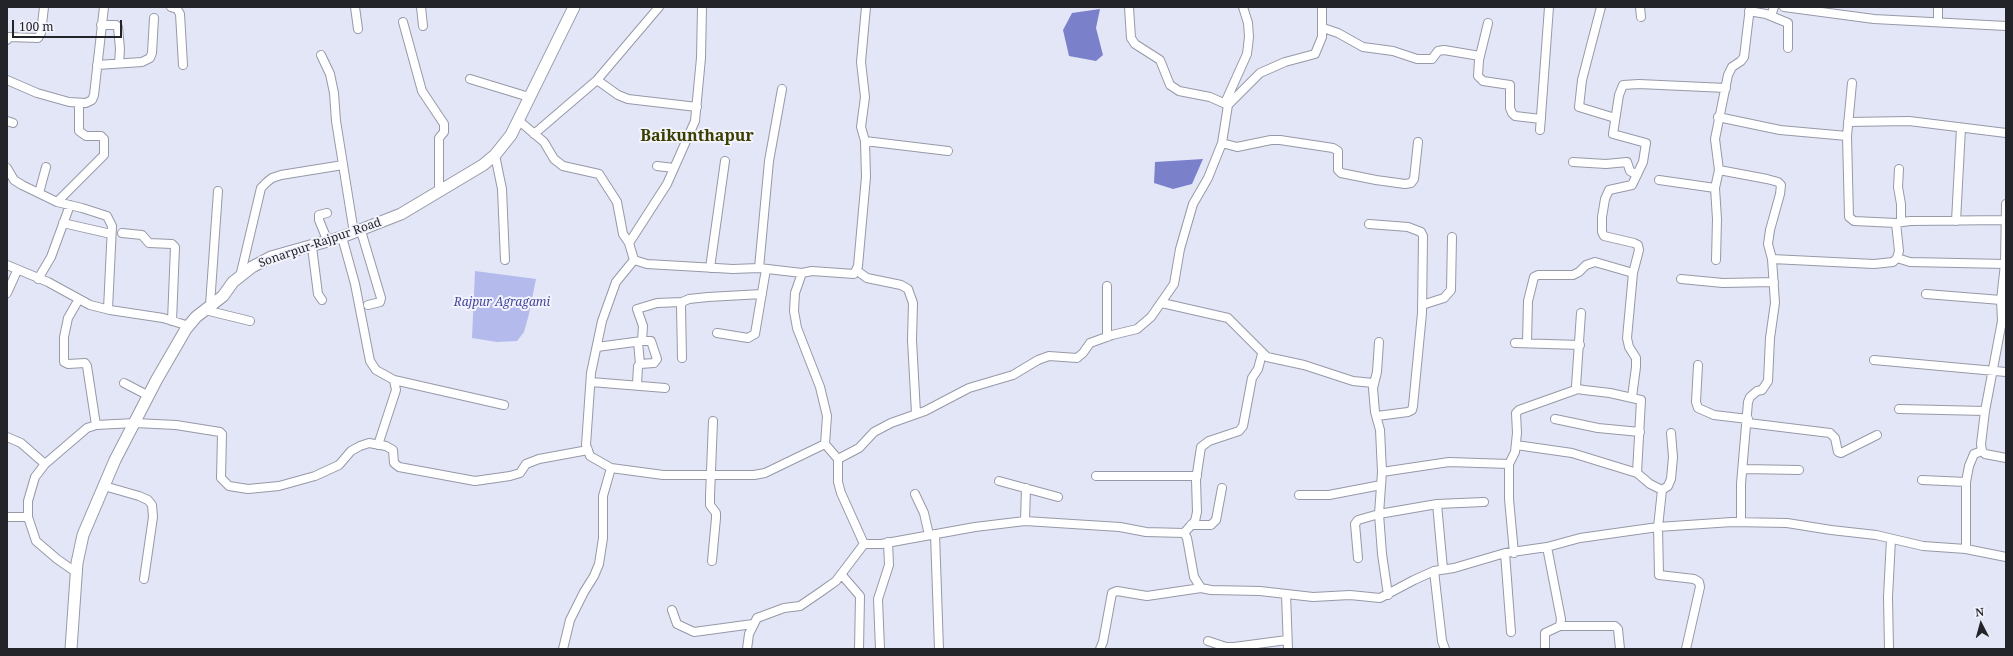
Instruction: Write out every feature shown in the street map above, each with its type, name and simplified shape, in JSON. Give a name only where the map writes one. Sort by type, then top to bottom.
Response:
[{"type":"main road","name":"Sonarpur-Rajpur Road","points":[[71,649],[77,573],[83,535],[104,486],[157,379],[189,326],[207,308],[223,296],[240,277],[252,267],[271,257],[328,242],[358,232],[401,214],[483,165],[495,155],[511,135],[574,7]]},
{"type":"street","points":[[7,38],[38,38],[41,33],[44,7]]},
{"type":"street","points":[[7,80],[38,93],[69,102],[86,103],[92,100],[94,95],[104,7]]},
{"type":"street","points":[[170,7],[177,9],[180,14],[183,65]]},
{"type":"street","points":[[355,7],[358,30]]},
{"type":"street","points":[[420,7],[423,26]]},
{"type":"street","points":[[534,134],[597,80],[659,7]]},
{"type":"street","points":[[629,243],[658,200],[690,133],[697,107],[701,58],[702,7]]},
{"type":"street","points":[[634,260],[647,264],[710,268],[763,268],[802,273],[812,271],[854,274],[858,266],[866,177],[865,142],[861,127],[865,96],[861,62],[866,7]]},
{"type":"street","points":[[1129,7],[1134,44],[1160,60],[1170,85],[1179,91],[1210,97],[1227,104]]},
{"type":"street","points":[[838,459],[859,448],[874,432],[891,423],[925,411],[969,388],[1013,376],[1038,360],[1049,356],[1077,358],[1083,353],[1090,343],[1137,329],[1151,317],[1174,284],[1180,249],[1193,204],[1208,178],[1222,143],[1227,104],[1247,54],[1249,37],[1248,23],[1243,7]]},
{"type":"street","points":[[1227,104],[1260,73],[1284,62],[1315,54],[1322,37],[1322,7]]},
{"type":"street","points":[[1540,130],[1550,7]]},
{"type":"street","points":[[1601,7],[1582,80],[1579,107],[1615,118]]},
{"type":"street","points":[[1640,7],[1640,17]]},
{"type":"street","points":[[1771,16],[1774,7]]},
{"type":"street","points":[[1784,7],[1874,19],[1938,21],[2006,26]]},
{"type":"street","points":[[1938,7],[1938,21]]},
{"type":"street","points":[[1716,260],[1717,219],[1715,188],[1719,170],[1715,139],[1718,117],[1732,67],[1744,57],[1749,9],[1788,23],[1788,48]]},
{"type":"street","points":[[97,65],[142,62],[150,58],[152,53],[154,18]]},
{"type":"street","points":[[403,22],[422,91],[444,124],[444,132],[439,138],[439,190]]},
{"type":"street","points":[[1488,23],[1477,72],[1479,78],[1483,81],[1500,82],[1510,85],[1512,113],[1522,118],[1541,119]]},
{"type":"street","points":[[101,25],[116,25],[118,27],[120,49],[119,63]]},
{"type":"street","points":[[1323,28],[1338,32],[1363,46],[1393,51],[1417,59],[1432,59],[1438,52],[1444,50],[1480,56]]},
{"type":"street","points":[[321,55],[330,74],[334,93],[336,121],[343,165],[358,232],[381,298],[380,302],[368,305]]},
{"type":"street","points":[[470,79],[529,97]]},
{"type":"street","points":[[597,80],[618,95],[628,99],[697,107]]},
{"type":"street","points":[[1852,83],[1847,136],[1850,217],[1854,221],[1899,223],[2004,220]]},
{"type":"street","points":[[1632,397],[1636,358],[1629,347],[1627,338],[1633,273],[1639,250],[1638,245],[1604,236],[1602,232],[1607,193],[1609,190],[1632,185],[1643,162],[1646,143],[1612,134],[1623,85],[1639,84],[1726,88]]},
{"type":"street","points":[[717,334],[748,338],[753,337],[756,328],[762,294],[769,161],[782,89]]},
{"type":"street","points":[[57,202],[104,155],[104,139],[101,136],[86,136],[79,131],[79,103]]},
{"type":"street","points":[[1718,117],[1780,130],[1847,136]]},
{"type":"street","points":[[518,120],[544,142],[554,159],[563,166],[599,174],[617,202],[622,234],[629,243],[634,260]]},
{"type":"street","points":[[1848,122],[1909,121],[2006,133]]},
{"type":"street","points":[[1956,221],[1961,128]]},
{"type":"street","points":[[1222,143],[1237,147],[1271,140],[1280,140],[1333,148],[1338,151],[1338,170],[1341,173],[1405,184],[1411,183],[1414,179],[1418,142]]},
{"type":"street","points":[[865,142],[948,151]]},
{"type":"street","points":[[495,155],[502,190],[505,260]]},
{"type":"street","points":[[710,268],[725,161]]},
{"type":"street","points":[[1573,162],[1606,164],[1627,162],[1630,171],[1637,175]]},
{"type":"street","points":[[240,277],[261,188],[272,178],[281,175],[343,165]]},
{"type":"street","points":[[657,166],[674,168]]},
{"type":"street","points":[[39,193],[46,167]]},
{"type":"street","points":[[7,168],[14,180],[57,202],[107,216],[112,226],[108,310]]},
{"type":"street","points":[[1772,259],[1874,264],[1893,262],[1897,258],[1899,251],[1901,204],[1898,187],[1898,169]]},
{"type":"street","points":[[1719,170],[1767,179],[1778,182],[1781,186],[1768,244],[1772,259],[1774,282],[1774,303],[1770,338],[1768,381],[1762,390],[1757,391],[1750,396],[1743,469],[1741,522]]},
{"type":"street","points":[[1659,180],[1715,188]]},
{"type":"street","points":[[218,191],[207,308],[250,321]]},
{"type":"street","points":[[2006,204],[2004,220],[2005,264],[2001,300],[2002,321],[1985,410],[1982,450],[1985,454],[2006,458]]},
{"type":"street","points":[[38,279],[51,257],[70,205]]},
{"type":"street","points":[[327,213],[319,216],[319,220],[328,242]]},
{"type":"street","points":[[63,223],[111,234]]},
{"type":"street","points":[[1369,224],[1408,226],[1421,232],[1422,305],[1412,410],[1408,412],[1377,416]]},
{"type":"street","points":[[122,233],[142,235],[149,243],[172,244],[175,247],[172,321]]},
{"type":"street","points":[[342,237],[354,284],[370,361],[376,370],[394,380],[504,405]]},
{"type":"street","points":[[1422,305],[1444,298],[1451,290],[1452,237]]},
{"type":"street","points":[[312,247],[318,294],[322,300]]},
{"type":"street","points":[[1897,258],[1910,262],[2005,264]]},
{"type":"street","points":[[634,260],[616,282],[602,321],[591,382],[586,445],[590,456],[611,468],[663,475],[754,475],[764,473],[825,444]]},
{"type":"street","points":[[1527,343],[1528,301],[1534,277],[1538,275],[1573,275],[1579,272],[1586,264],[1595,262],[1633,273]]},
{"type":"street","points":[[7,265],[90,305],[108,310],[172,321],[189,326]]},
{"type":"street","points":[[856,270],[867,278],[901,285],[908,289],[913,303],[912,340],[916,413]]},
{"type":"street","points":[[7,293],[18,271]]},
{"type":"street","points":[[802,273],[795,293],[794,311],[797,328],[820,386],[827,416],[825,444],[838,459],[838,482],[841,493],[864,544]]},
{"type":"street","points":[[1681,279],[1723,283],[1774,282]]},
{"type":"street","points":[[1107,286],[1107,337]]},
{"type":"street","points":[[637,385],[638,366],[640,364],[640,341],[643,326],[637,309],[657,303],[682,302],[689,299],[762,294]]},
{"type":"street","points":[[1926,294],[2001,300]]},
{"type":"street","points":[[79,299],[68,318],[65,330],[64,362],[68,364],[85,363],[87,366],[96,425]]},
{"type":"street","points":[[682,302],[682,358]]},
{"type":"street","points":[[1162,302],[1228,318],[1254,343],[1262,354],[1272,358],[1309,366],[1353,381],[1374,383]]},
{"type":"street","points":[[1578,389],[1576,382],[1580,345],[1581,313]]},
{"type":"street","points":[[597,347],[640,341],[651,341],[657,358],[654,363],[640,364]]},
{"type":"street","points":[[1379,342],[1377,372],[1374,383],[1375,412],[1377,416],[1382,472],[1379,514],[1382,554],[1388,595]]},
{"type":"street","points":[[1515,343],[1580,345]]},
{"type":"street","points":[[1184,533],[1195,521],[1197,512],[1196,476],[1200,451],[1204,443],[1239,431],[1243,426],[1252,378],[1258,368],[1262,354]]},
{"type":"street","points":[[1874,360],[2006,372]]},
{"type":"street","points":[[1698,365],[1696,402],[1698,408],[1714,415],[1830,433],[1835,438],[1838,452],[1841,453],[1877,435]]},
{"type":"street","points":[[378,445],[396,390],[394,380]]},
{"type":"street","points":[[591,382],[665,388]]},
{"type":"street","points":[[124,383],[149,396]]},
{"type":"street","points":[[1514,553],[1508,499],[1509,464],[1515,452],[1516,413],[1519,410],[1578,389],[1632,397],[1641,400],[1637,473]]},
{"type":"street","points":[[1899,409],[1985,410]]},
{"type":"street","points":[[1555,419],[1598,428],[1640,432]]},
{"type":"street","points":[[712,561],[716,518],[716,513],[710,505],[713,421]]},
{"type":"street","points":[[77,573],[57,560],[36,541],[28,517],[28,501],[35,477],[45,464],[87,428],[96,425],[135,423],[176,425],[220,432],[222,434],[221,478],[224,483],[235,488],[248,489],[279,486],[315,476],[339,465],[351,451],[369,443],[393,450],[394,463],[399,467],[475,481],[510,476],[520,473],[526,464],[539,459],[588,450]]},
{"type":"street","points":[[1662,490],[1668,486],[1671,479],[1673,457],[1671,433]]},
{"type":"street","points":[[7,437],[21,442],[45,464]]},
{"type":"street","points":[[1516,445],[1572,453],[1637,473],[1650,484],[1662,490]]},
{"type":"street","points":[[1966,548],[1966,482],[1969,466],[1974,454],[1982,450]]},
{"type":"street","points":[[1382,472],[1449,462],[1509,464]]},
{"type":"street","points":[[563,649],[570,620],[599,564],[603,538],[603,496],[611,468]]},
{"type":"street","points":[[1743,469],[1799,470]]},
{"type":"street","points":[[1096,476],[1196,476]]},
{"type":"street","points":[[1922,480],[1966,482]]},
{"type":"street","points":[[999,481],[1058,497]]},
{"type":"street","points":[[1299,495],[1329,495],[1381,485]]},
{"type":"street","points":[[104,486],[139,496],[148,500],[152,505],[153,516],[144,579]]},
{"type":"street","points":[[1025,521],[1026,488]]},
{"type":"street","points":[[1191,525],[1211,525],[1216,520],[1222,488]]},
{"type":"street","points":[[1662,490],[1658,527],[1659,575],[1694,579],[1699,582],[1700,586],[1686,649]]},
{"type":"street","points":[[915,494],[932,535],[939,649]]},
{"type":"street","points":[[1358,558],[1355,524],[1358,520],[1379,514],[1437,504],[1484,502]]},
{"type":"street","points":[[1437,504],[1442,641],[1445,649]]},
{"type":"street","points":[[7,517],[28,517]]},
{"type":"street","points":[[747,649],[753,624],[757,618],[768,613],[800,606],[836,581],[864,544],[888,542],[1025,521],[1120,527],[1146,532],[1184,533]]},
{"type":"street","points":[[1100,649],[1103,642],[1112,593],[1116,591],[1147,596],[1201,588],[1313,597],[1350,595],[1380,598],[1414,580],[1439,570],[1454,568],[1505,554],[1547,547],[1580,538],[1658,527],[1741,522],[1787,523],[1930,546],[1966,548],[2006,557]]},
{"type":"street","points":[[1184,533],[1187,538],[1194,577],[1201,588]]},
{"type":"street","points":[[1889,649],[1888,597],[1891,539]]},
{"type":"street","points":[[880,649],[878,599],[889,566],[888,542]]},
{"type":"street","points":[[1547,547],[1561,620],[1560,626]]},
{"type":"street","points":[[1505,554],[1511,632]]},
{"type":"street","points":[[841,574],[860,596],[859,649]]},
{"type":"street","points":[[1286,594],[1288,649]]},
{"type":"street","points":[[672,610],[677,624],[694,632],[753,624]]},
{"type":"street","points":[[1545,649],[1545,633],[1560,626],[1615,626],[1618,629],[1620,649]]},
{"type":"street","points":[[1208,641],[1226,647],[1287,640]]},
{"type":"green space","name":"Rajpur Agragami","points":[[475,271],[536,279],[524,332],[517,341],[497,342],[472,338]]},
{"type":"shaded area","points":[[1100,9],[1096,28],[1103,55],[1096,61],[1069,56],[1063,30],[1072,13]]},
{"type":"shaded area","points":[[1203,159],[1192,184],[1173,189],[1154,183],[1155,162]]},
{"type":"district","name":"Baikunthapur","points":[[697,136]]}]
